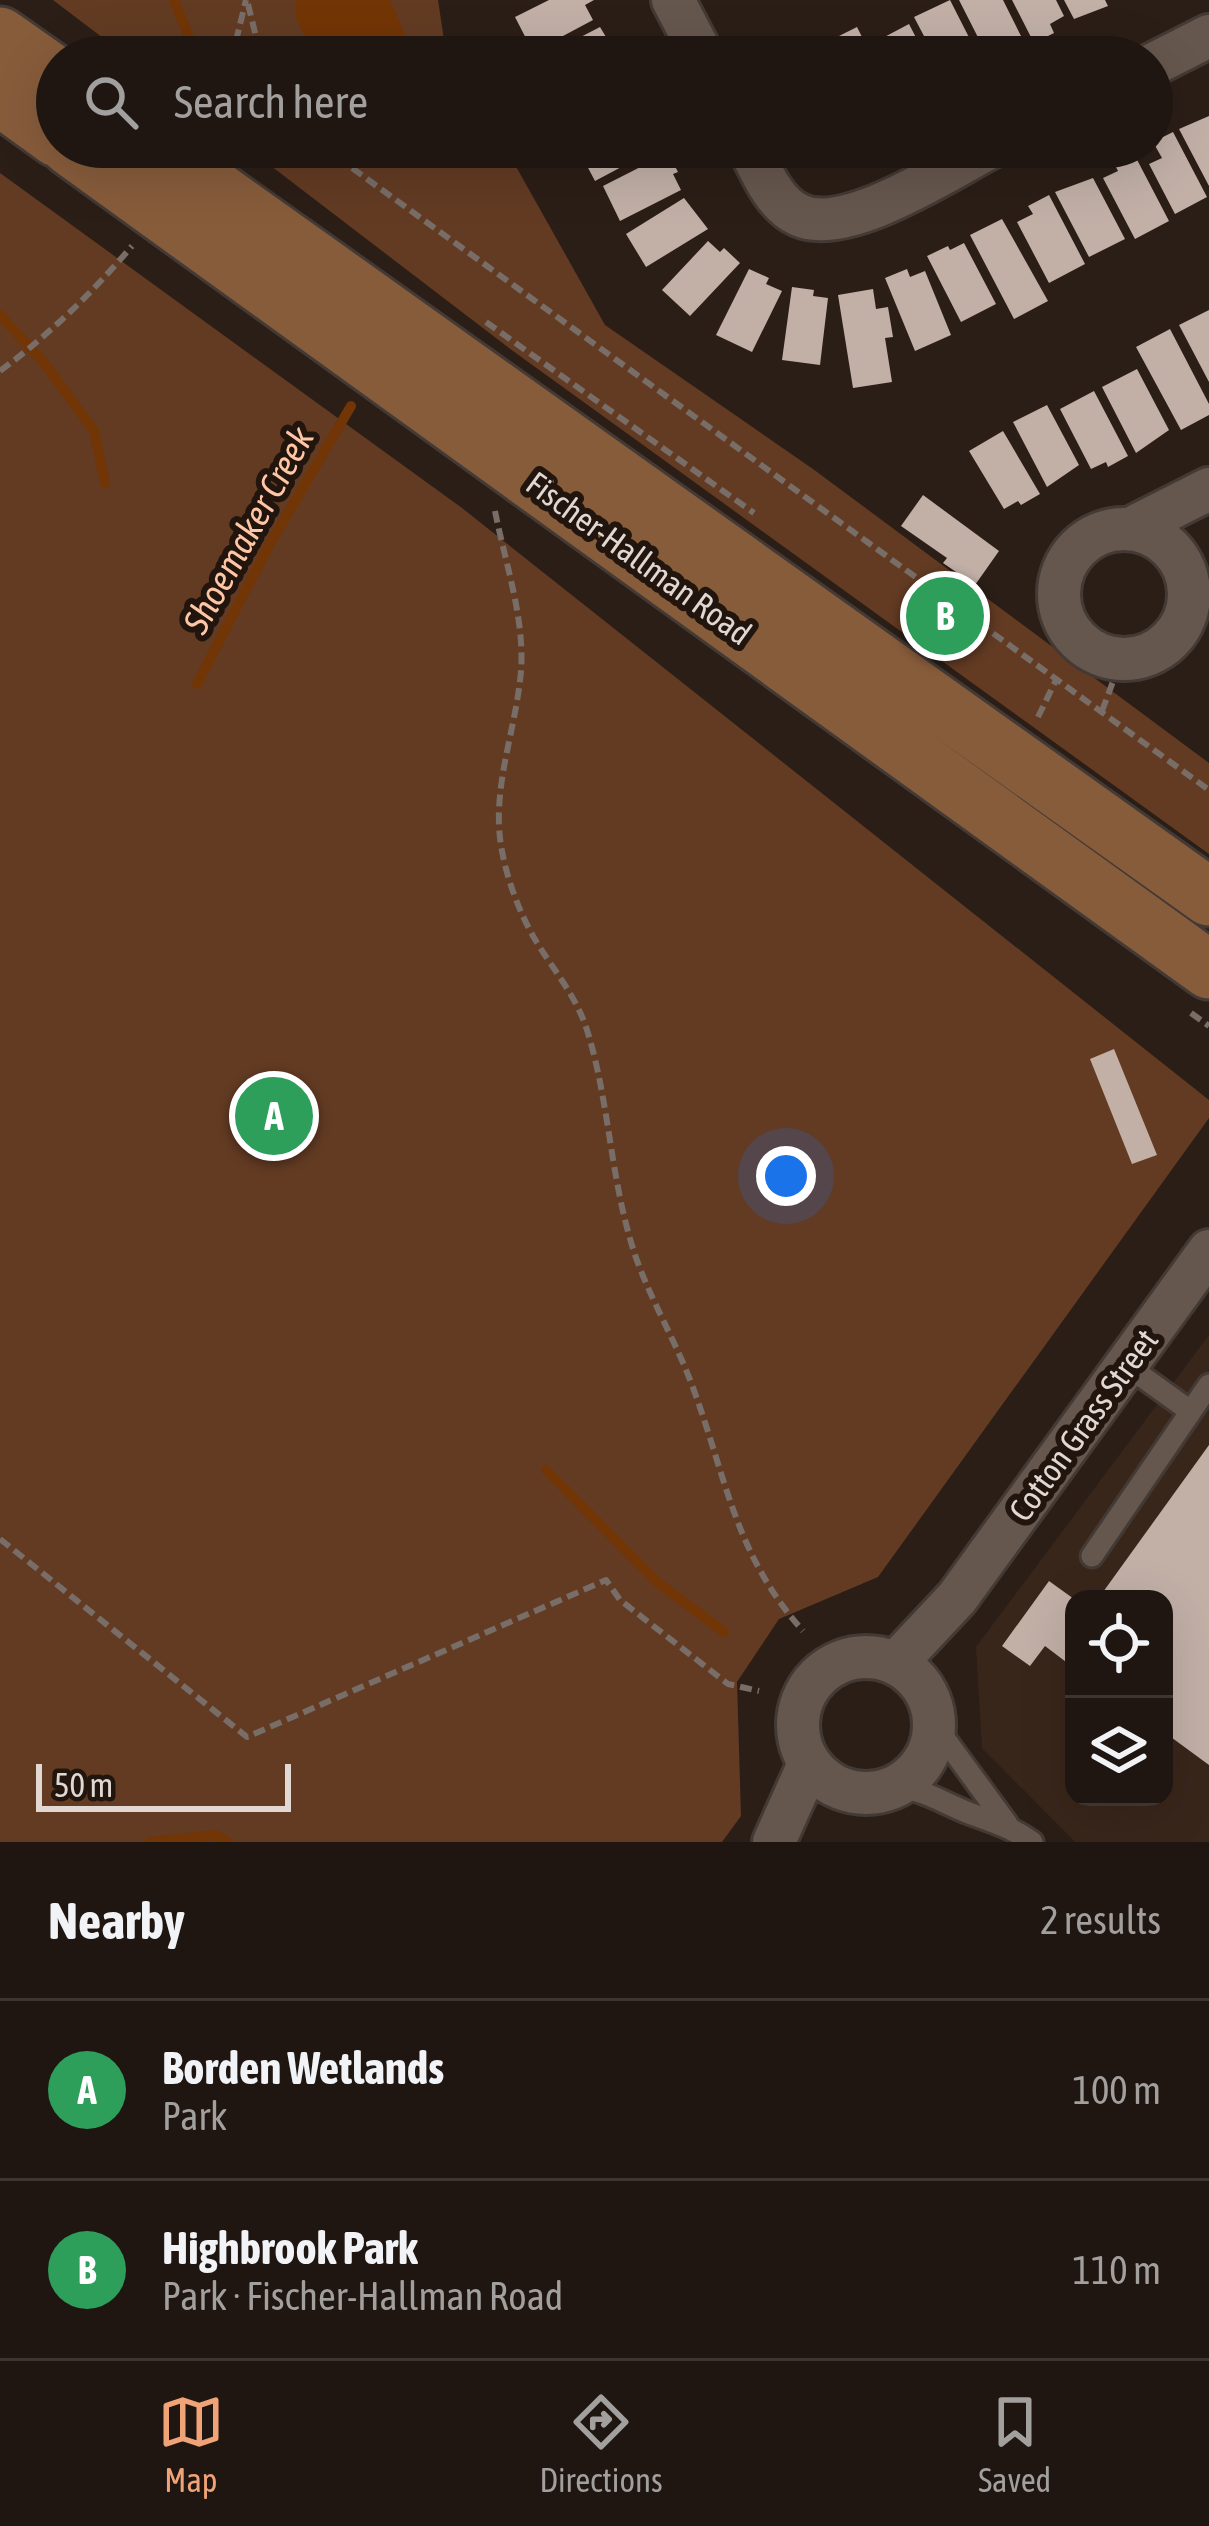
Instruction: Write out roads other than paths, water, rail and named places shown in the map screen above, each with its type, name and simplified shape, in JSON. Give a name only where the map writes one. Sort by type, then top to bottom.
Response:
[{"type":"main road","points":[[0,36],[36,61]]},
{"type":"main road","points":[[0,97],[36,123]]},
{"type":"main road","name":"Fischer-Hallman Road","points":[[99,168],[1209,970]]},
{"type":"main road","name":"Fischer-Hallman Road","points":[[185,168],[1209,897]]},
{"type":"street","points":[[674,0],[692,36]]},
{"type":"street","points":[[1173,54],[1209,36]]},
{"type":"street","points":[[759,168],[798,215],[827,219],[862,212],[949,168]]},
{"type":"street","points":[[1130,529],[1154,536],[1172,549],[1189,582],[1189,605],[1180,628],[1166,645],[1151,654],[1121,660],[1092,652],[1066,626],[1058,603],[1059,580],[1074,551],[1092,536],[1130,529],[1209,489]]},
{"type":"street","name":"Cotton Grass Street","points":[[894,1786],[921,1766],[934,1738],[917,1690],[957,1598],[1209,1251]]},
{"type":"street","points":[[894,1786],[859,1793],[826,1776],[798,1737],[800,1704],[830,1666],[850,1658],[875,1657],[917,1690]]},
{"type":"street","points":[[774,1842],[826,1776]]},
{"type":"street","points":[[792,1842],[826,1776]]},
{"type":"lane","points":[[1126,1365],[1190,1411]]},
{"type":"lane","points":[[1091,1556],[1209,1385]]},
{"type":"lane","points":[[917,1690],[1007,1824]]},
{"type":"lane","points":[[894,1786],[928,1791],[966,1811],[1007,1824],[1032,1842]]},
{"type":"waterway","name":"Shoemaker Creek","points":[[174,0],[189,36]]},
{"type":"waterway","points":[[0,315],[45,364],[94,431],[105,483]]},
{"type":"waterway","name":"Shoemaker Creek","points":[[197,684],[268,547],[351,406]]},
{"type":"waterway","points":[[546,1470],[657,1582],[724,1632]]},
{"type":"waterway","points":[[150,1842],[215,1835],[228,1842]]},
{"type":"place","name":"Highbrook Park","points":[[945,616]]},
{"type":"place","name":"Borden Wetlands","points":[[274,1116]]}]
